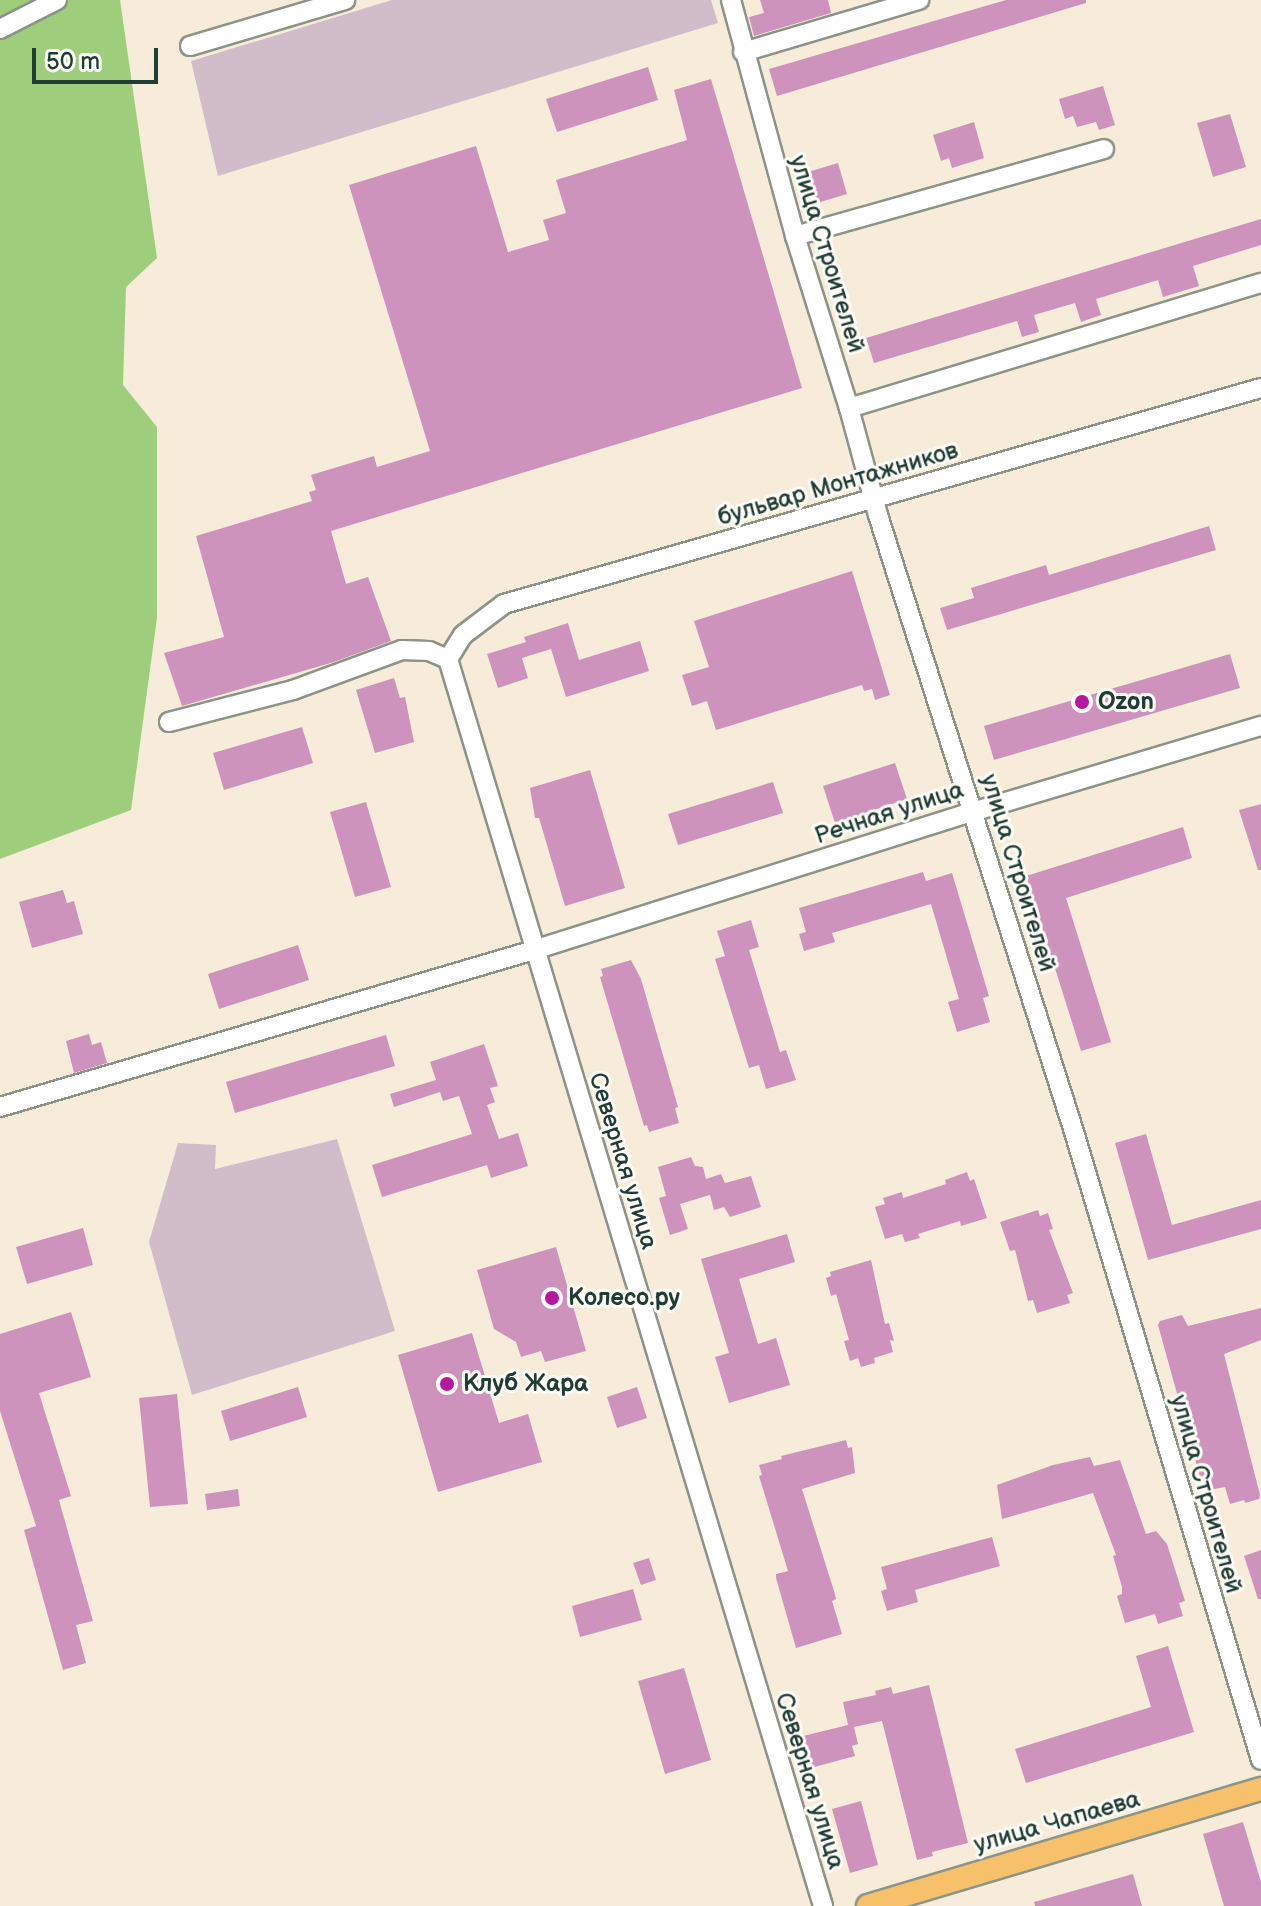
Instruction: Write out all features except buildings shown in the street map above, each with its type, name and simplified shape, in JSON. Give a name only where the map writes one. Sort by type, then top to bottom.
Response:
[{"type":"main road","name":"улица Чапаева","points":[[868,1906],[1261,1789]]},
{"type":"street","points":[[0,29],[57,0]]},
{"type":"street","points":[[190,46],[345,0]]},
{"type":"street","name":"улица Строителей","points":[[731,0],[795,236],[874,499],[1089,1179],[1261,1760]]},
{"type":"street","points":[[743,52],[919,0]]},
{"type":"street","points":[[795,236],[1104,149]]},
{"type":"street","points":[[849,408],[1261,283]]},
{"type":"street","name":"бульвар Монтажников","points":[[448,659],[463,635],[504,604],[1261,388]]},
{"type":"street","points":[[169,722],[293,690],[402,650],[429,651],[448,659]]},
{"type":"street","name":"Северная улица","points":[[448,659],[823,1906]]},
{"type":"street","name":"Речная улица","points":[[0,1107],[534,950],[972,812],[1261,726]]},
{"type":"shaded area","points":[[392,0],[711,0],[718,23],[218,176],[191,61]]},
{"type":"shaded area","points":[[337,1139],[395,1331],[192,1395],[149,1242],[178,1143],[216,1145],[215,1169]]},
{"type":"green space","points":[[0,0],[120,0],[157,258],[126,287],[123,385],[157,427],[157,618],[131,810],[0,859]]},
{"type":"place","name":"Ozon","points":[[1082,702]]},
{"type":"place","name":"Колесо.ру","points":[[552,1298]]},
{"type":"place","name":"Клуб Жара","points":[[447,1384]]}]
